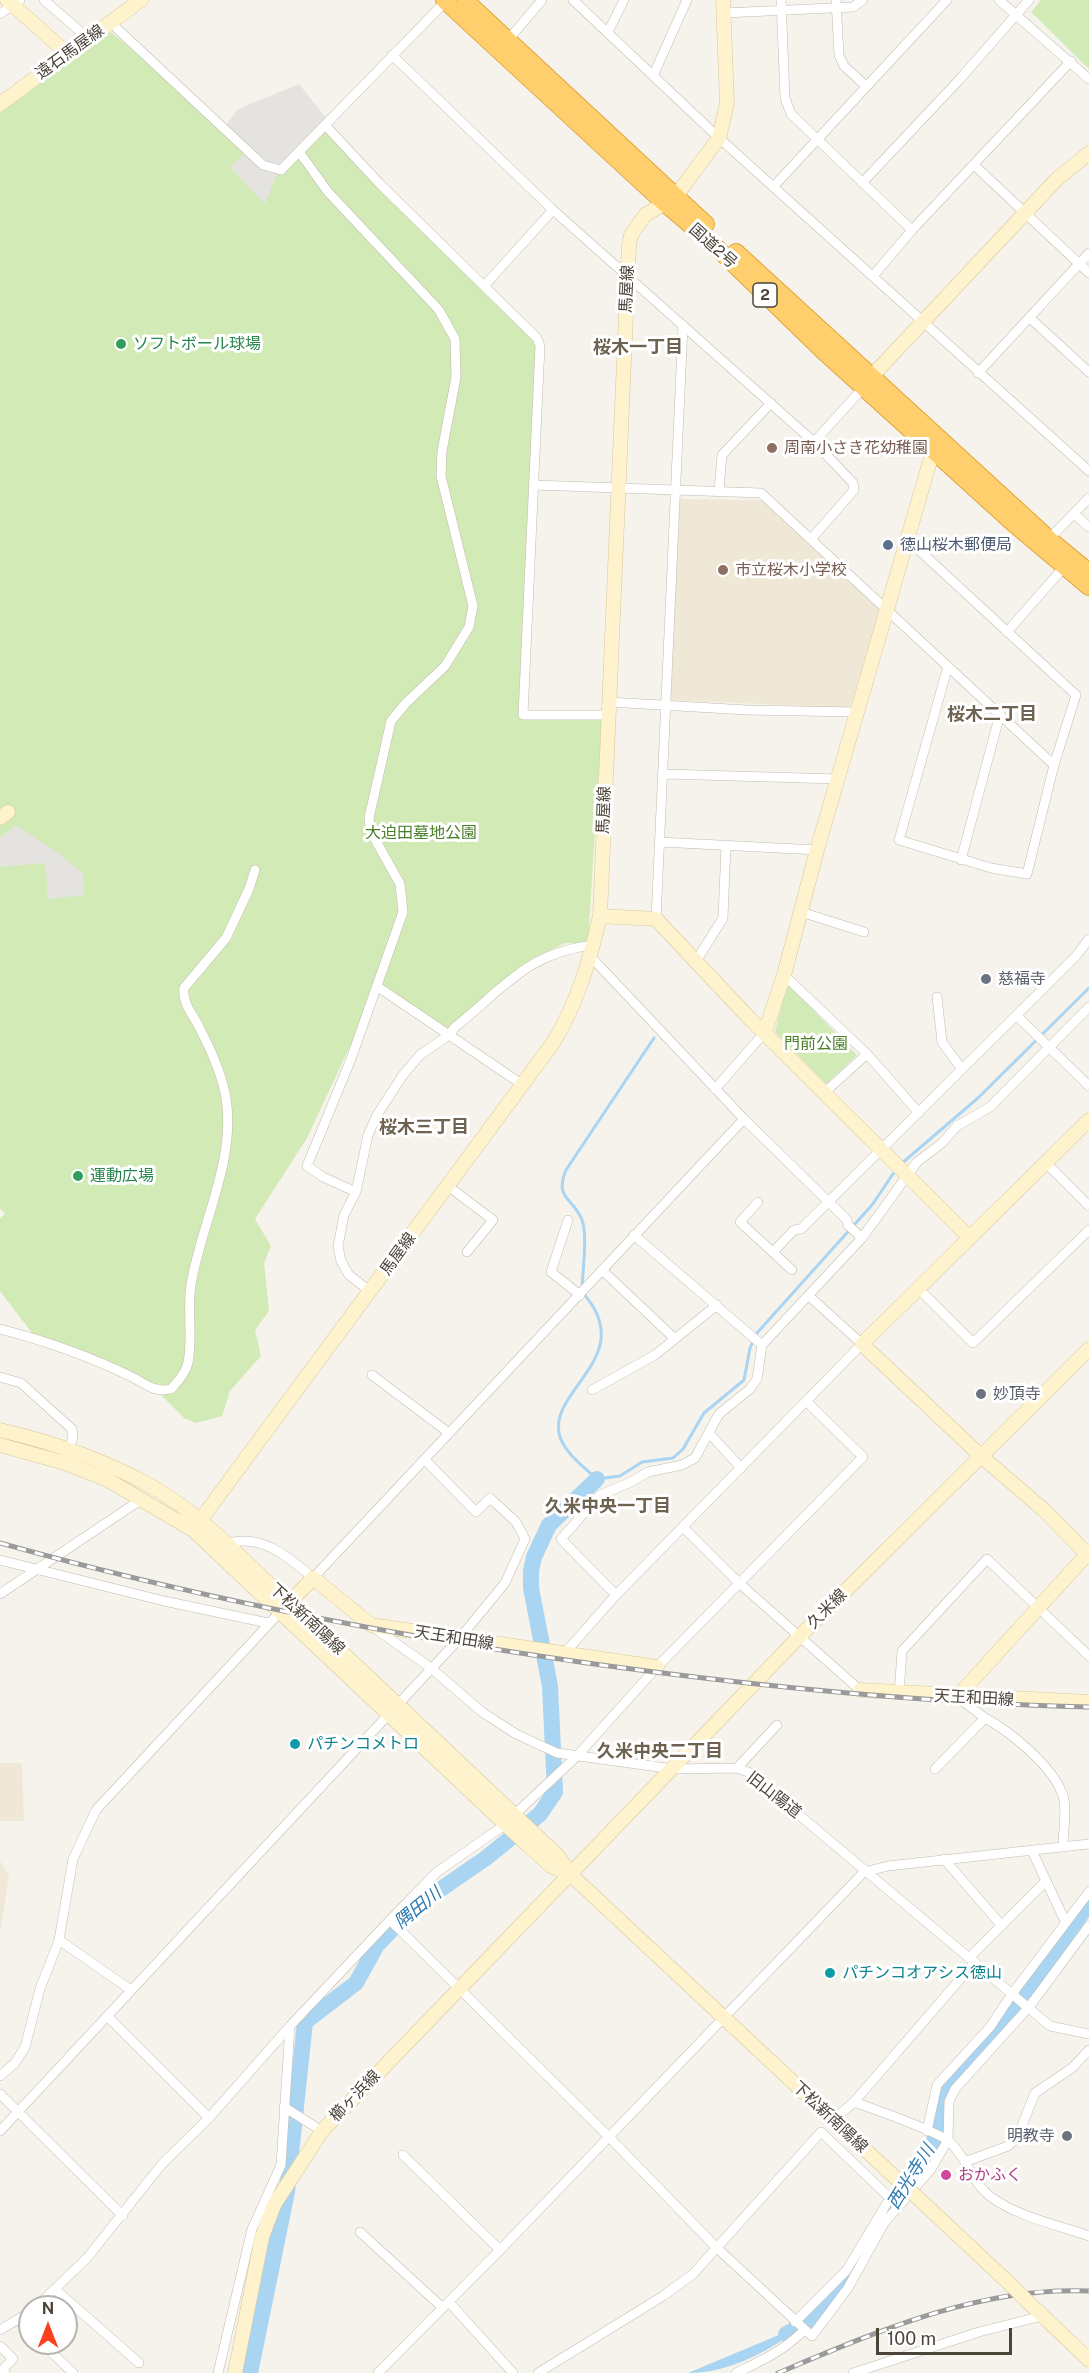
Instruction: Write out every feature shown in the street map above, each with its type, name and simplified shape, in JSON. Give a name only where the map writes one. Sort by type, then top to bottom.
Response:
[{"type":"highway","name":"国道2号","points":[[465,0],[509,39],[716,247],[1049,539],[1079,570],[1089,587]]},
{"type":"highway","name":"国道2号","points":[[445,1],[669,199]]},
{"type":"highway","name":"国道2号","points":[[869,381],[933,451],[1079,570]]},
{"type":"highway","name":"2","points":[[1079,570],[1089,597]]},
{"type":"street","points":[[44,0],[89,39]]},
{"type":"street","name":"遠石馬屋線","points":[[0,104],[141,0]]},
{"type":"street","points":[[509,39],[542,0]]},
{"type":"street","points":[[573,0],[719,138],[1089,471]]},
{"type":"street","points":[[608,32],[624,0]]},
{"type":"street","points":[[653,76],[687,0]]},
{"type":"street","points":[[724,6],[836,4],[853,7],[863,0]]},
{"type":"street","points":[[774,186],[947,0]]},
{"type":"street","points":[[999,0],[1089,78]]},
{"type":"street","points":[[862,183],[960,79],[1029,0]]},
{"type":"street","points":[[111,23],[263,165],[281,170],[445,1]]},
{"type":"street","points":[[0,14],[13,2],[68,54]]},
{"type":"street","points":[[836,4],[839,55],[844,66],[866,86]]},
{"type":"street","points":[[781,5],[785,98],[791,114],[912,230]]},
{"type":"street","name":"馬屋線","points":[[196,1526],[371,1292],[566,1023],[592,951],[600,916],[617,488],[632,235],[645,215],[669,199],[719,138],[727,103],[724,6]]},
{"type":"street","points":[[392,55],[553,210],[771,403],[854,483],[854,490],[812,538]]},
{"type":"street","points":[[873,276],[912,230],[1071,62]]},
{"type":"street","points":[[326,126],[380,184],[537,338],[540,346],[523,715],[666,705],[856,712]]},
{"type":"street","points":[[300,153],[328,192],[439,310],[455,339],[456,377],[442,451],[441,476],[472,595],[472,618],[465,636],[446,666],[401,708],[388,730],[369,825],[375,841],[397,876],[404,903],[399,928],[378,987],[307,1166],[323,1177],[356,1192]]},
{"type":"street","points":[[814,442],[923,321],[1057,179],[1089,153]]},
{"type":"street","points":[[974,165],[1089,273]]},
{"type":"street","points":[[484,286],[553,210]]},
{"type":"street","points":[[978,372],[1089,253]]},
{"type":"street","points":[[1030,318],[1089,372]]},
{"type":"street","points":[[656,920],[683,325]]},
{"type":"street","points":[[719,490],[722,455],[771,403]]},
{"type":"street","points":[[715,1089],[765,1032],[784,975],[817,849],[933,451]]},
{"type":"street","points":[[534,485],[761,493],[1054,765]]},
{"type":"street","points":[[1049,539],[1089,498]]},
{"type":"street","points":[[1074,514],[1089,527]]},
{"type":"street","points":[[908,540],[1076,695],[1054,765],[1027,874],[991,868],[899,840],[948,666]]},
{"type":"street","points":[[1007,632],[1079,570]]},
{"type":"street","points":[[961,860],[1000,714]]},
{"type":"street","points":[[664,774],[838,779]]},
{"type":"street","points":[[660,842],[817,849]]},
{"type":"street","points":[[695,963],[723,918],[726,845]]},
{"type":"street","points":[[0,1329],[50,1341],[95,1359],[155,1390],[171,1389],[184,1373],[188,1360],[191,1288],[203,1230],[226,1149],[228,1115],[217,1069],[200,1029],[185,1002],[184,988],[226,938],[246,898],[255,870]]},
{"type":"street","points":[[801,912],[864,932]]},
{"type":"street","points":[[600,916],[656,920],[695,963],[970,1238]]},
{"type":"street","points":[[773,1252],[794,1230],[801,1229],[919,1113],[961,1068],[1017,1016],[1076,956],[1089,939]]},
{"type":"street","points":[[371,1292],[349,1275],[341,1261],[338,1246],[344,1215],[356,1192],[368,1135],[386,1101],[420,1055],[449,1035],[455,1027],[541,957],[567,948],[592,951],[715,1089],[862,1238]]},
{"type":"street","points":[[784,975],[867,1054],[919,1113]]},
{"type":"street","points":[[378,987],[523,1084]]},
{"type":"street","points":[[937,997],[942,1042],[961,1068]]},
{"type":"street","points":[[616,1594],[561,1539],[600,1495],[648,1472],[682,1465],[695,1458],[719,1414],[750,1389],[758,1379],[762,1345],[862,1238],[907,1173],[957,1126],[990,1107],[1089,1007]]},
{"type":"street","points":[[1017,1016],[1089,1086]]},
{"type":"street","points":[[825,1092],[867,1054]]},
{"type":"street","points":[[0,2076],[15,2063],[25,2047],[40,1989],[59,1940],[73,1859],[96,1810],[268,1623],[425,1460],[744,1119]]},
{"type":"street","points":[[563,1655],[616,1594],[862,1344],[1089,1120]]},
{"type":"street","points":[[1046,1163],[1089,1206]]},
{"type":"street","points":[[448,1186],[493,1220],[467,1252]]},
{"type":"street","points":[[758,1202],[740,1222],[792,1270]]},
{"type":"street","points":[[568,1221],[551,1272],[580,1295]]},
{"type":"street","points":[[919,1289],[973,1343],[1089,1230]]},
{"type":"street","points":[[634,1235],[762,1345]]},
{"type":"street","points":[[602,1270],[674,1338]]},
{"type":"street","points":[[809,1296],[981,1456],[1045,1511],[1088,1554],[957,1697],[985,1718],[1008,1731],[1049,1774],[1063,1794],[1063,1845]]},
{"type":"street","points":[[592,1390],[655,1355],[717,1305]]},
{"type":"street","name":"久米線","points":[[570,1874],[799,1637],[1089,1349]]},
{"type":"street","points":[[372,1375],[449,1433]]},
{"type":"street","points":[[0,1377],[21,1383],[72,1429],[73,1437],[67,1456]]},
{"type":"street","points":[[50,2295],[123,2216],[162,2164],[209,2118],[290,2026],[390,1920],[438,1872],[511,1821],[576,1757],[657,1667],[863,1457],[807,1402]]},
{"type":"street","name":"下松新南陽線","points":[[0,1430],[150,1486],[285,1607],[399,1704],[524,1834],[559,1857],[570,1874],[726,2017],[832,2121],[917,2197],[1089,2360]]},
{"type":"street","points":[[709,1433],[741,1468]]},
{"type":"street","name":"下松新南陽線","points":[[0,1445],[67,1456],[226,1544],[389,1714],[511,1821]]},
{"type":"street","points":[[0,2131],[459,1639],[505,1583],[525,1539],[516,1522],[490,1498],[477,1512],[425,1460]]},
{"type":"street","points":[[0,1594],[33,1569],[64,1552],[142,1499]]},
{"type":"street","points":[[683,1527],[739,1583],[860,1690]]},
{"type":"street","points":[[226,1544],[239,1539],[266,1545],[285,1554],[313,1578]]},
{"type":"street","points":[[898,1694],[902,1651],[987,1559],[1089,1656]]},
{"type":"street","points":[[0,1560],[268,1623]]},
{"type":"street","name":"天王和田線","points":[[313,1578],[371,1625],[657,1667]]},
{"type":"street","name":"旧山陽道","points":[[371,1625],[430,1668],[482,1712],[516,1734],[556,1753],[673,1769],[737,1768],[748,1772],[765,1784],[864,1872],[1050,2026],[1089,2034]]},
{"type":"street","name":"天王和田線","points":[[860,1690],[898,1694],[1089,1702]]},
{"type":"street","points":[[935,1769],[985,1718]]},
{"type":"street","points":[[737,1768],[777,1725]]},
{"type":"street","points":[[378,2373],[500,2250],[864,1872],[888,1866],[944,1859],[1089,1844]]},
{"type":"street","points":[[1032,1851],[1066,1923]]},
{"type":"street","points":[[944,1859],[1002,1926]]},
{"type":"street","name":"櫛ヶ浜線","points":[[235,2373],[262,2237],[273,2205],[297,2168],[322,2132],[570,1874]]},
{"type":"street","points":[[832,2121],[854,2102],[972,1960],[1046,1881]]},
{"type":"street","points":[[927,2131],[937,2085],[990,2027],[1089,1892]]},
{"type":"street","points":[[390,1920],[609,2137],[717,2248],[812,2336],[848,2288],[884,2223],[932,2169],[948,2140],[949,2102],[955,2089],[1029,2007],[1089,1926]]},
{"type":"street","points":[[59,1940],[131,1990]]},
{"type":"street","points":[[107,2016],[209,2118]]},
{"type":"street","points":[[218,2373],[252,2229],[281,2165],[290,2026]]},
{"type":"street","points":[[967,2161],[1008,2146],[1017,2138],[1035,2093],[1072,2068],[1089,2050]]},
{"type":"street","points":[[0,2094],[123,2216]]},
{"type":"street","points":[[854,2102],[948,2140],[967,2161],[973,2181],[992,2198],[1032,2216],[1089,2236]]},
{"type":"street","points":[[284,2107],[322,2132]]},
{"type":"street","points":[[538,2373],[663,2296],[693,2274],[820,2132],[890,2198],[846,2271],[795,2322]]},
{"type":"street","points":[[403,2155],[500,2250]]},
{"type":"street","points":[[360,2232],[446,2305],[513,2373]]},
{"type":"street","points":[[56,2290],[139,2363]]},
{"type":"street","points":[[852,2373],[979,2332],[1042,2316]]},
{"type":"street","points":[[0,2330],[18,2321]]},
{"type":"street","points":[[736,2373],[783,2349],[804,2330]]},
{"type":"street","points":[[0,2346],[13,2359],[2,2370],[5,2373]]},
{"type":"street","points":[[54,2355],[73,2373]]},
{"type":"shaded area","points":[[299,84],[327,119],[276,176],[265,204],[230,167],[251,148],[226,125],[238,109]]},
{"type":"shaded area","points":[[680,499],[761,500],[880,610],[850,708],[669,700]]},
{"type":"shaded area","points":[[16,825],[60,854],[83,874],[84,895],[48,899],[45,863],[0,867],[0,838]]},
{"type":"shaded area","points":[[0,1763],[22,1763],[24,1821],[0,1821]]},
{"type":"shaded area","points":[[0,1861],[9,1876],[0,1932]]},
{"type":"green space","points":[[1041,0],[1089,0],[1089,69],[1031,12]]},
{"type":"green space","name":"大迫田墓地公園","points":[[111,32],[214,118],[266,168],[325,126],[541,344],[522,714],[602,718],[588,943],[565,943],[533,958],[450,1033],[379,984],[307,1138],[255,1219],[271,1246],[264,1263],[269,1311],[255,1330],[261,1356],[230,1391],[222,1416],[196,1423],[184,1418],[158,1392],[35,1337],[0,1291],[0,1219],[5,1213],[0,1209],[0,113]]},
{"type":"green space","name":"門前公園","points":[[787,983],[857,1055],[826,1084],[775,1032]]},
{"type":"water","points":[[805,2324],[778,2343],[750,2358],[720,2369],[688,2373]]},
{"type":"waterway","points":[[901,1164],[978,1098],[1089,988]]},
{"type":"waterway","points":[[654,1038],[566,1170],[562,1187],[566,1197],[578,1212],[584,1227],[582,1292],[597,1315],[601,1335],[597,1354],[565,1404],[559,1420],[560,1437],[571,1455],[597,1479],[620,1476],[642,1462],[673,1458],[683,1449],[704,1413],[744,1380],[750,1348],[756,1334],[872,1205],[895,1171]]},
{"type":"waterway","name":"隅田川","points":[[250,2373],[287,2192],[305,2022],[356,1983],[377,1945],[412,1909],[486,1858],[540,1814],[555,1792],[550,1686],[531,1588],[531,1571],[534,1557],[549,1525],[597,1479]]},
{"type":"waterway","name":"西光寺川","points":[[786,2334],[805,2324],[832,2297],[856,2265],[887,2211],[932,2149],[947,2084],[1001,2028],[1089,1903]]},
{"type":"railway","points":[[0,1543],[145,1581],[291,1613],[513,1652],[774,1686],[963,1702],[1089,1707]]},
{"type":"railway","points":[[778,2373],[891,2328],[969,2304],[1048,2291],[1089,2291]]},
{"type":"place","name":"ソフトボール球場","points":[[121,344]]},
{"type":"place","name":"周南小さき花幼稚園","points":[[772,448]]},
{"type":"place","name":"徳山桜木郵便局","points":[[888,545]]},
{"type":"place","name":"市立桜木小学校","points":[[723,570]]},
{"type":"place","name":"慈福寺","points":[[986,979]]},
{"type":"place","name":"運動広場","points":[[78,1176]]},
{"type":"place","name":"妙頂寺","points":[[981,1394]]},
{"type":"place","name":"パチンコメトロ","points":[[295,1744]]},
{"type":"place","name":"パチンコオアシス徳山","points":[[830,1973]]},
{"type":"place","name":"明教寺","points":[[1067,2136]]},
{"type":"place","name":"おかふく","points":[[946,2175]]},
{"type":"district","name":"桜木一丁目","points":[[638,347]]},
{"type":"district","name":"桜木二丁目","points":[[992,714]]},
{"type":"district","name":"桜木三丁目","points":[[424,1127]]},
{"type":"district","name":"久米中央一丁目","points":[[608,1506]]},
{"type":"district","name":"久米中央二丁目","points":[[660,1751]]}]
